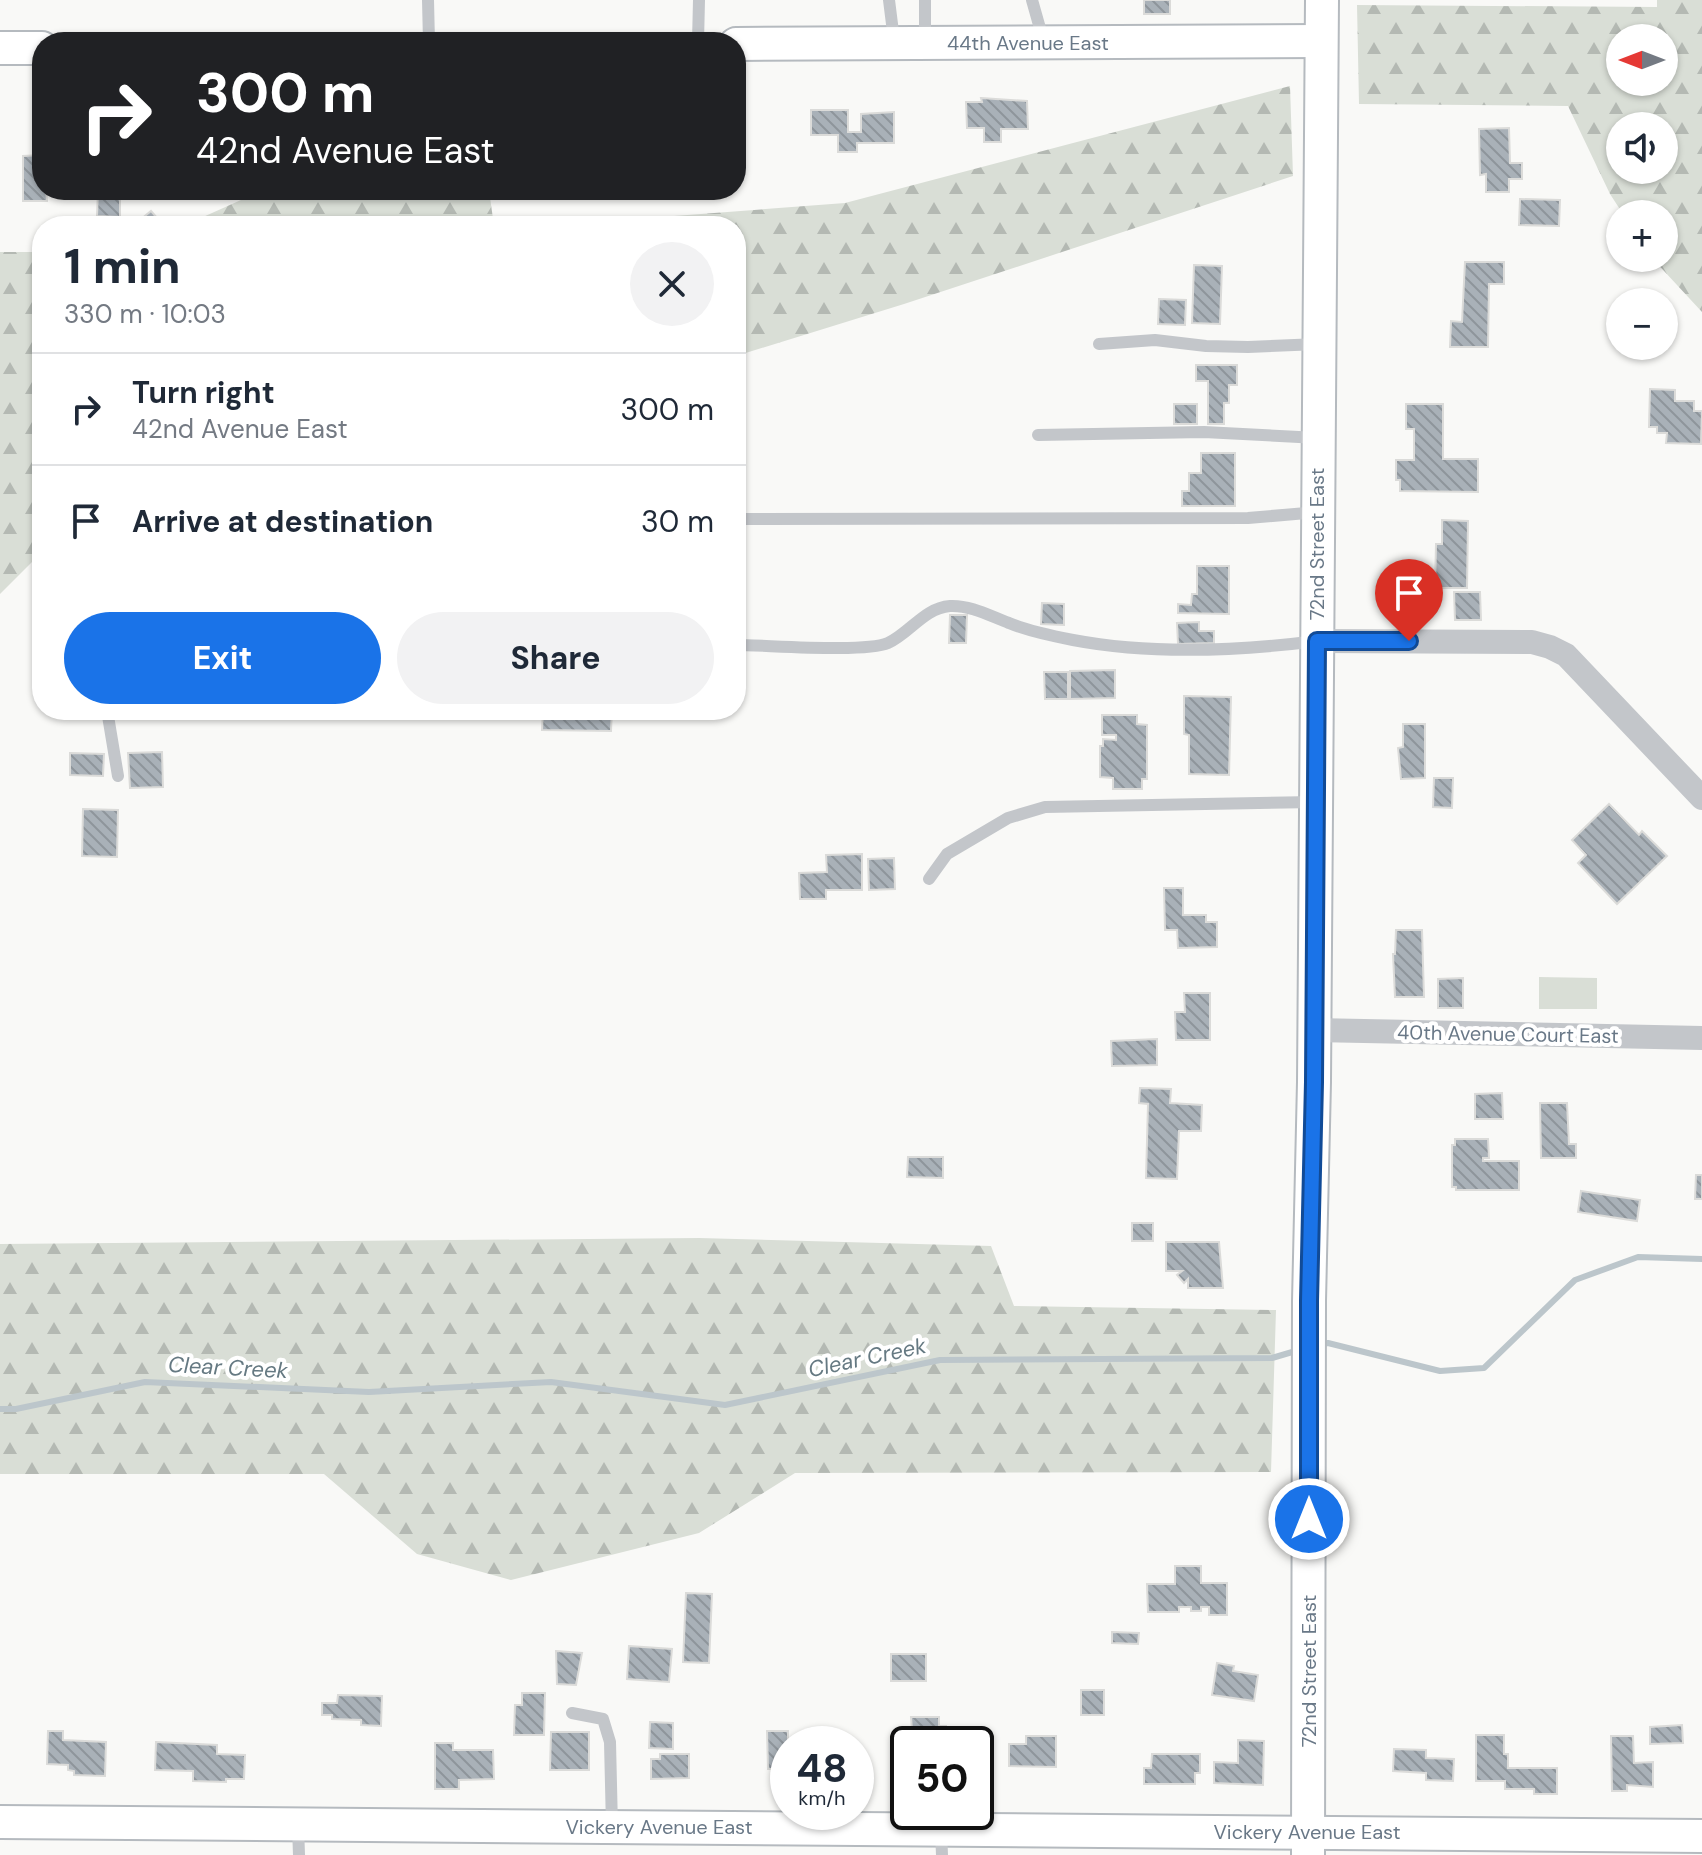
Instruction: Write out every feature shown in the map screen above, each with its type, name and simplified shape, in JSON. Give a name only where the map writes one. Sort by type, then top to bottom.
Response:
[{"type":"street","name":"72nd Street East","points":[[1308,1844],[1309,1308],[1322,0]]},
{"type":"street","name":"44th Avenue East","points":[[746,44],[1321,41]]},
{"type":"street","points":[[0,48],[32,48]]},
{"type":"street","points":[[1317,641],[1532,642],[1550,647],[1566,655],[1702,798]]},
{"type":"street","name":"40th Avenue Court East","points":[[1314,1030],[1702,1038]]},
{"type":"street","name":"Vickery Avenue East","points":[[0,1822],[298,1840],[612,1827],[942,1842],[1308,1844],[1702,1836]]},
{"type":"lane","points":[[428,0],[429,32]]},
{"type":"lane","points":[[698,32],[699,0]]},
{"type":"lane","points":[[889,0],[910,43]]},
{"type":"lane","points":[[910,43],[925,0]]},
{"type":"lane","points":[[1032,0],[1044,42]]},
{"type":"lane","points":[[1099,344],[1155,340],[1206,346],[1319,344]]},
{"type":"lane","points":[[1038,435],[1204,432],[1318,438]]},
{"type":"lane","points":[[746,519],[1248,518],[1318,512]]},
{"type":"lane","points":[[746,645],[858,647],[887,644],[927,614],[951,606],[984,612],[1011,624],[1074,641],[1152,648],[1274,646],[1317,641]]},
{"type":"lane","points":[[109,720],[118,776]]},
{"type":"lane","points":[[929,879],[947,854],[1008,818],[1045,807],[1316,802]]},
{"type":"lane","points":[[572,1713],[603,1719],[610,1742],[612,1827]]},
{"type":"green space","points":[[1657,0],[1702,0],[1702,312],[1665,272],[1678,272],[1678,200],[1614,200],[1610,194],[1568,106],[1359,104],[1357,5],[1657,7]]},
{"type":"green space","points":[[1290,86],[1293,176],[746,353],[746,216],[673,216],[845,203]]},
{"type":"green space","points":[[241,200],[490,200],[493,216],[205,216]]},
{"type":"green space","points":[[0,252],[32,252],[32,562],[0,594]]},
{"type":"green space","points":[[1539,977],[1597,978],[1597,1009],[1539,1009]]},
{"type":"green space","points":[[699,1238],[991,1246],[1014,1306],[1276,1310],[1271,1472],[795,1473],[699,1533],[511,1580],[417,1554],[324,1474],[0,1474],[0,1244]]},
{"type":"building","points":[[1144,0],[1170,0],[1170,14],[1144,14]]},
{"type":"building","points":[[981,98],[1027,101],[1028,129],[1001,129],[1001,142],[984,142],[984,128],[967,128],[966,102],[982,102]]},
{"type":"building","points":[[811,110],[848,110],[848,132],[861,132],[861,114],[894,112],[894,143],[857,143],[857,152],[838,152],[838,135],[811,135]]},
{"type":"building","points":[[1509,128],[1510,163],[1522,163],[1522,179],[1509,179],[1509,192],[1486,192],[1486,174],[1480,175],[1479,129]]},
{"type":"building","points":[[23,156],[32,156],[32,200],[47,201],[23,201]]},
{"type":"building","points":[[1520,199],[1560,200],[1559,226],[1519,225]]},
{"type":"building","points":[[98,200],[120,200],[120,216],[97,216]]},
{"type":"building","points":[[1465,262],[1504,262],[1504,284],[1489,284],[1488,347],[1450,347],[1451,321],[1462,322]]},
{"type":"building","points":[[1194,265],[1222,266],[1220,324],[1192,323]]},
{"type":"building","points":[[1159,299],[1186,300],[1185,325],[1158,324]]},
{"type":"building","points":[[1196,365],[1237,365],[1237,385],[1229,385],[1229,403],[1224,403],[1224,424],[1208,424],[1208,381],[1196,381]]},
{"type":"building","points":[[1650,389],[1675,390],[1675,401],[1694,401],[1694,411],[1702,411],[1701,444],[1666,443],[1667,433],[1657,433],[1657,427],[1649,427]]},
{"type":"building","points":[[1174,404],[1197,404],[1197,424],[1174,424]]},
{"type":"building","points":[[1406,404],[1443,404],[1443,459],[1478,459],[1478,492],[1400,491],[1400,480],[1396,480],[1396,460],[1414,460],[1414,429],[1406,429]]},
{"type":"building","points":[[1201,453],[1235,453],[1235,506],[1182,506],[1182,491],[1189,491],[1189,473],[1201,473]]},
{"type":"building","points":[[1442,520],[1468,521],[1467,588],[1435,588],[1436,544],[1442,544]]},
{"type":"building","points":[[1197,566],[1229,566],[1229,614],[1178,613],[1178,604],[1191,605],[1192,594],[1197,594]]},
{"type":"building","points":[[1454,592],[1480,592],[1481,620],[1455,620]]},
{"type":"building","points":[[1042,603],[1064,604],[1064,625],[1041,624]]},
{"type":"building","points":[[950,615],[967,615],[966,643],[949,643]]},
{"type":"building","points":[[1199,622],[1199,631],[1214,631],[1214,643],[1178,644],[1177,623]]},
{"type":"building","points":[[1115,670],[1115,698],[1070,699],[1070,671]]},
{"type":"building","points":[[1044,672],[1068,672],[1068,699],[1045,699]]},
{"type":"building","points":[[1184,696],[1231,697],[1229,775],[1189,774],[1189,735],[1184,734]]},
{"type":"building","points":[[1102,715],[1137,715],[1137,724],[1147,725],[1147,779],[1142,779],[1142,789],[1113,789],[1113,778],[1100,777],[1100,746],[1103,746],[1103,739],[1116,740],[1116,735],[1102,735]]},
{"type":"building","points":[[542,720],[612,720],[611,731],[542,730]]},
{"type":"building","points":[[1403,724],[1425,724],[1425,778],[1401,779],[1398,748],[1403,747]]},
{"type":"building","points":[[162,752],[163,787],[130,788],[128,753]]},
{"type":"building","points":[[70,753],[104,754],[103,776],[70,775]]},
{"type":"building","points":[[1434,778],[1453,778],[1452,808],[1433,807]]},
{"type":"building","points":[[1609,804],[1639,835],[1642,831],[1667,856],[1617,904],[1578,863],[1586,855],[1572,840]]},
{"type":"building","points":[[83,809],[118,810],[117,857],[82,856]]},
{"type":"building","points":[[862,854],[862,890],[826,890],[826,899],[800,899],[799,873],[827,872],[826,855]]},
{"type":"building","points":[[894,858],[895,889],[869,890],[868,859]]},
{"type":"building","points":[[1164,888],[1183,888],[1183,915],[1206,915],[1206,922],[1217,922],[1217,947],[1178,948],[1177,930],[1165,930]]},
{"type":"building","points":[[1396,930],[1422,930],[1424,997],[1395,997],[1393,954]]},
{"type":"building","points":[[1463,978],[1463,1008],[1438,1008],[1438,979]]},
{"type":"building","points":[[1184,993],[1210,993],[1210,1040],[1176,1040],[1175,1012],[1185,1012]]},
{"type":"building","points":[[1157,1039],[1157,1065],[1112,1066],[1111,1041]]},
{"type":"building","points":[[1140,1088],[1171,1089],[1170,1103],[1202,1105],[1201,1131],[1179,1131],[1177,1179],[1146,1178],[1148,1104],[1139,1103]]},
{"type":"building","points":[[1502,1093],[1503,1119],[1475,1119],[1475,1094]]},
{"type":"building","points":[[1540,1103],[1567,1103],[1569,1144],[1576,1144],[1576,1158],[1541,1158]]},
{"type":"building","points":[[1455,1139],[1488,1139],[1489,1158],[1483,1158],[1483,1161],[1519,1161],[1519,1190],[1456,1190],[1452,1187],[1452,1145],[1455,1145]]},
{"type":"building","points":[[908,1157],[943,1157],[943,1178],[907,1177]]},
{"type":"building","points":[[1696,1175],[1702,1175],[1702,1199],[1695,1199]]},
{"type":"building","points":[[1581,1191],[1640,1200],[1637,1221],[1578,1212]]},
{"type":"building","points":[[1132,1223],[1153,1223],[1153,1241],[1132,1241]]},
{"type":"building","points":[[1166,1242],[1219,1242],[1223,1288],[1188,1288],[1188,1279],[1184,1283],[1177,1275],[1182,1271],[1166,1271]]},
{"type":"building","points":[[1175,1566],[1201,1566],[1201,1583],[1227,1583],[1227,1615],[1209,1615],[1209,1607],[1201,1607],[1201,1611],[1179,1607],[1179,1612],[1148,1612],[1147,1584],[1175,1584]]},
{"type":"building","points":[[686,1593],[712,1594],[709,1663],[683,1662]]},
{"type":"building","points":[[1112,1632],[1139,1633],[1138,1644],[1112,1643]]},
{"type":"building","points":[[629,1646],[672,1649],[669,1682],[627,1679]]},
{"type":"building","points":[[556,1651],[582,1653],[576,1685],[557,1684]]},
{"type":"building","points":[[891,1654],[926,1654],[926,1681],[891,1681]]},
{"type":"building","points":[[1217,1663],[1234,1666],[1233,1671],[1258,1675],[1254,1701],[1212,1695]]},
{"type":"building","points":[[1081,1690],[1104,1690],[1104,1715],[1081,1715]]},
{"type":"building","points":[[522,1693],[545,1693],[544,1735],[514,1735],[515,1705],[522,1705]]},
{"type":"building","points":[[338,1695],[382,1696],[381,1726],[361,1725],[361,1720],[332,1719],[332,1715],[322,1715],[322,1703],[337,1703]]},
{"type":"building","points":[[911,1717],[939,1717],[939,1726],[912,1726]]},
{"type":"building","points":[[650,1722],[673,1723],[673,1749],[649,1748]]},
{"type":"building","points":[[1682,1725],[1683,1743],[1650,1744],[1650,1727]]},
{"type":"building","points":[[48,1731],[63,1731],[63,1740],[106,1742],[105,1776],[74,1775],[74,1771],[68,1770],[68,1765],[47,1764]]},
{"type":"building","points":[[767,1731],[770,1731],[770,1769]]},
{"type":"building","points":[[551,1732],[589,1732],[589,1770],[550,1770]]},
{"type":"building","points":[[1476,1735],[1504,1735],[1508,1768],[1557,1768],[1557,1794],[1534,1794],[1534,1789],[1505,1789],[1505,1781],[1476,1781]]},
{"type":"building","points":[[1026,1736],[1056,1736],[1056,1767],[1009,1766],[1009,1744],[1026,1744]]},
{"type":"building","points":[[1611,1736],[1633,1736],[1634,1763],[1653,1762],[1653,1787],[1627,1785],[1627,1791],[1612,1791]]},
{"type":"building","points":[[1238,1740],[1264,1741],[1263,1785],[1214,1783],[1214,1762],[1238,1763]]},
{"type":"building","points":[[156,1742],[217,1745],[217,1754],[245,1755],[244,1779],[193,1781],[193,1771],[155,1770]]},
{"type":"building","points":[[435,1743],[453,1743],[453,1750],[493,1750],[494,1779],[459,1780],[459,1789],[435,1789]]},
{"type":"building","points":[[1394,1749],[1426,1750],[1426,1758],[1454,1759],[1453,1781],[1426,1780],[1426,1773],[1393,1771]]},
{"type":"building","points":[[660,1754],[689,1754],[689,1778],[651,1779],[651,1759],[660,1759]]},
{"type":"building","points":[[1152,1754],[1200,1754],[1200,1773],[1195,1773],[1195,1784],[1144,1784],[1144,1768],[1151,1768]]},
{"type":"waterway","name":"Clear Creek","points":[[1317,1345],[1328,1343],[1440,1371],[1484,1368],[1575,1280],[1638,1257],[1702,1259]]},
{"type":"waterway","name":"Clear Creek","points":[[0,1409],[16,1409],[145,1382],[369,1392],[551,1382],[725,1405],[940,1360],[1272,1358],[1299,1350]]},
{"type":"route","points":[[1309,1519],[1317,641],[1409,641]]}]
